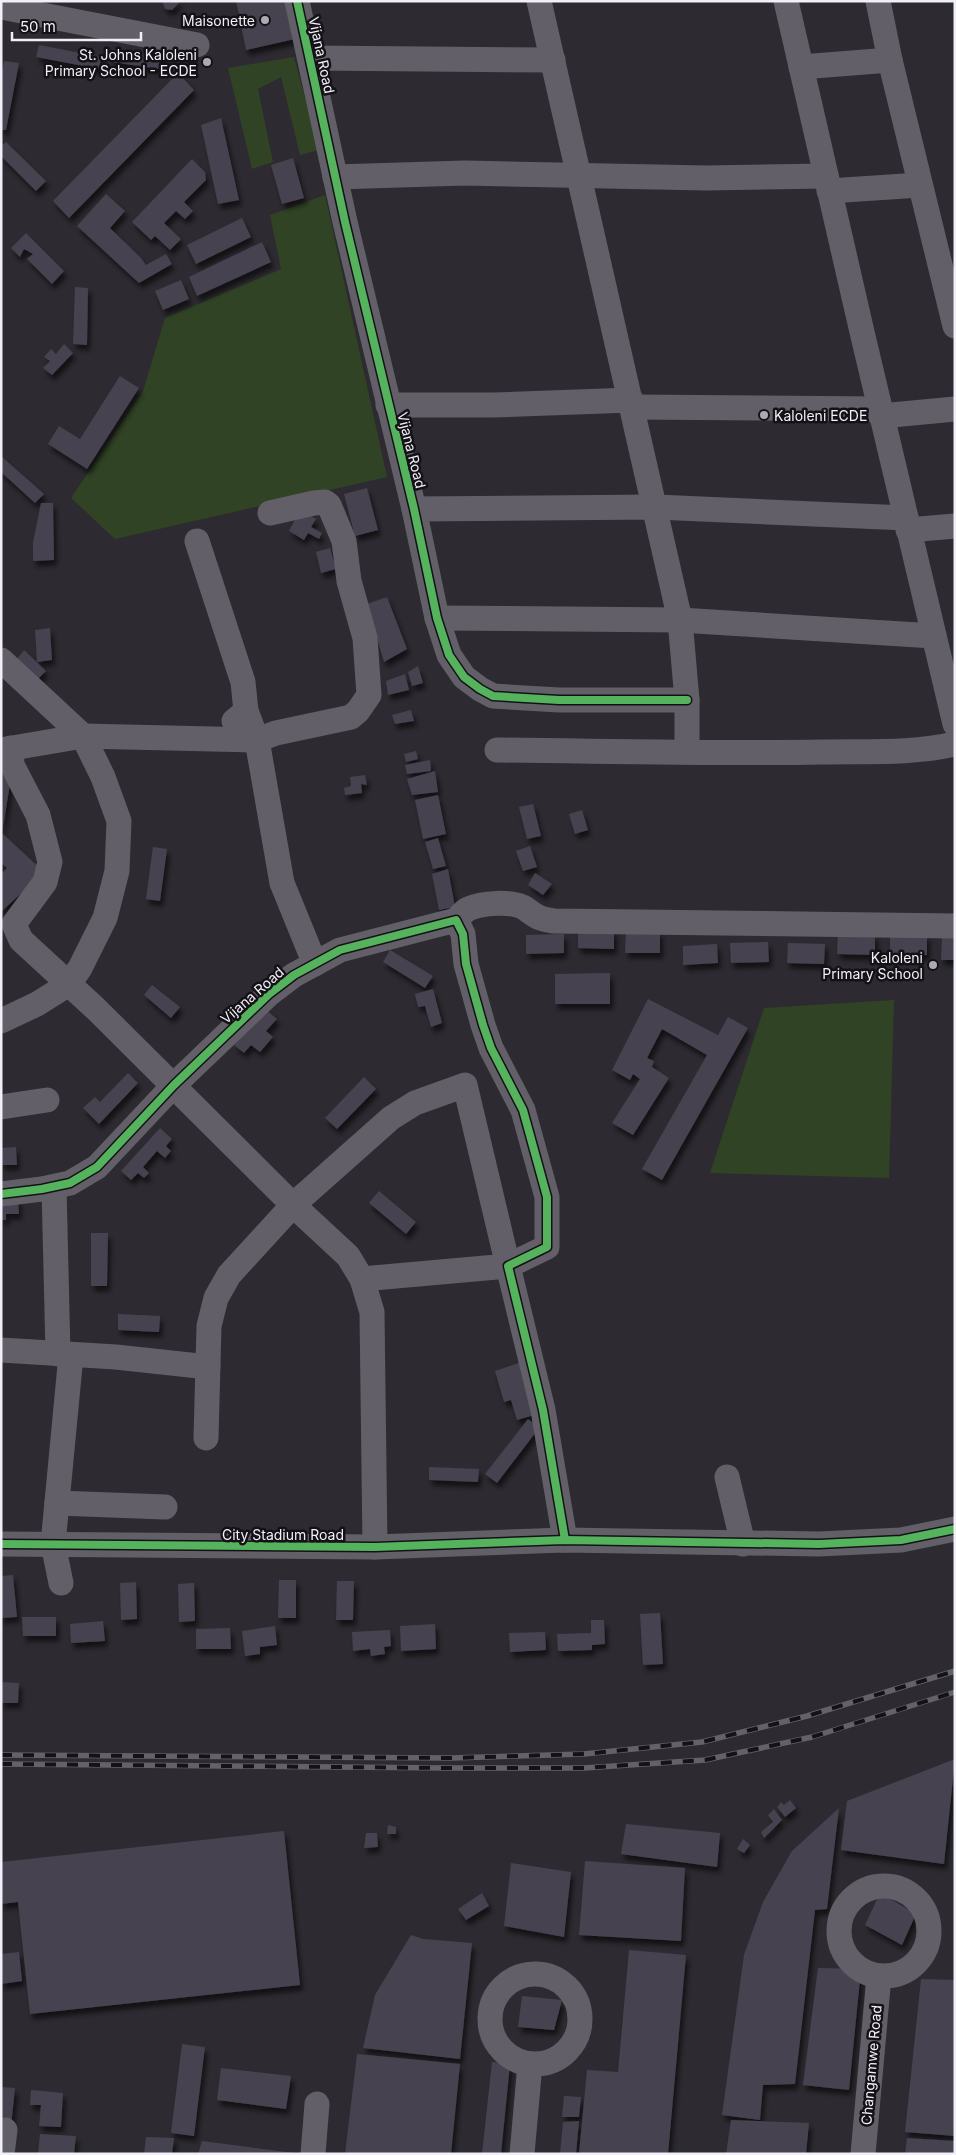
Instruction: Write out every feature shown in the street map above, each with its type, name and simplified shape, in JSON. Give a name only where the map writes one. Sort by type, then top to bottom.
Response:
[{"type":"street","name":"Vijana Road","points":[[297,1],[335,177],[414,509],[436,618],[449,655],[464,677],[493,696],[559,700],[686,700]]},
{"type":"street","points":[[539,1],[656,506],[680,620],[686,700],[687,751]]},
{"type":"street","points":[[786,1],[907,524],[941,642],[955,724]]},
{"type":"street","points":[[878,1],[890,60],[955,326]]},
{"type":"street","points":[[1,7],[197,45]]},
{"type":"street","points":[[310,58],[553,60]]},
{"type":"street","points":[[801,67],[890,60]]},
{"type":"street","points":[[335,177],[465,173],[920,185]]},
{"type":"street","points":[[388,405],[632,404],[881,412],[955,409]]},
{"type":"street","points":[[270,513],[314,503],[325,502],[329,505],[344,541],[350,581],[365,638],[369,695],[358,711],[351,716],[276,733],[257,740],[83,736],[6,749],[12,765],[38,815],[50,862],[44,882],[16,920],[14,928],[21,940],[174,1085],[293,1205],[348,1256],[362,1279],[372,1312],[375,1547]]},
{"type":"street","points":[[414,509],[656,506],[955,526]]},
{"type":"street","points":[[197,540],[243,682],[246,711],[257,740],[282,883],[315,964]]},
{"type":"street","points":[[436,618],[680,620],[941,642]]},
{"type":"street","points":[[1,660],[83,736],[103,777],[119,821],[117,871],[105,918],[80,968],[69,984],[37,1004],[1,1020]]},
{"type":"street","points":[[211,738],[242,716],[246,711]]},
{"type":"street","points":[[497,750],[798,752],[904,750],[955,744]]},
{"type":"street","name":"Vijana Road","points":[[1,1194],[70,1183],[97,1167],[174,1085],[268,994],[294,975],[340,950],[456,920],[466,910],[482,904],[504,904],[524,908],[536,918],[554,921],[955,926]]},
{"type":"street","points":[[362,1279],[508,1266],[547,1247],[547,1197],[523,1110],[492,1048],[483,1025],[466,964],[463,934],[456,920]]},
{"type":"street","points":[[206,1438],[209,1326],[216,1298],[229,1275],[293,1205],[391,1118],[415,1103],[465,1085],[543,1410],[565,1540]]},
{"type":"street","points":[[1,1107],[47,1100]]},
{"type":"street","points":[[54,1187],[64,1355],[57,1503],[53,1544],[61,1583]]},
{"type":"street","points":[[1,1350],[208,1367]]},
{"type":"street","points":[[727,1477],[743,1544]]},
{"type":"street","points":[[57,1503],[165,1507]]},
{"type":"street","name":"City Stadium Road","points":[[1,1544],[375,1547],[565,1540],[743,1544],[872,1542],[924,1536],[955,1529]]},
{"type":"street","name":"Changamwe Road","points":[[863,2154],[879,1976]]},
{"type":"street","points":[[522,2154],[530,2064]]},
{"type":"street","points":[[313,2154],[317,2104]]},
{"type":"green space","points":[[294,57],[319,150],[300,155],[281,77],[258,89],[273,162],[252,169],[228,68]]},
{"type":"green space","points":[[325,195],[387,477],[115,539],[71,498],[143,391],[165,318],[281,269],[270,215]]},
{"type":"green space","points":[[894,1000],[889,1178],[710,1173],[764,1008]]},
{"type":"building","points":[[162,1],[181,1],[172,10],[165,9]]},
{"type":"building","name":"Maisonette","points":[[236,1],[287,1],[295,39],[246,50]]},
{"type":"building","points":[[39,45],[101,57],[99,69],[36,57]]},
{"type":"building","points":[[112,49],[162,56],[160,69],[111,62]]},
{"type":"building","points":[[4,61],[19,63],[6,130],[1,130],[1,76]]},
{"type":"building","points":[[178,73],[194,90],[69,218],[53,201]]},
{"type":"building","points":[[221,118],[239,200],[218,204],[201,125]]},
{"type":"building","points":[[6,142],[46,181],[36,191],[1,156],[1,146]]},
{"type":"building","points":[[293,158],[304,198],[282,204],[271,165]]},
{"type":"building","points":[[192,159],[205,172],[206,180],[184,202],[193,211],[185,219],[176,211],[164,223],[181,239],[170,250],[155,236],[151,240],[132,222]]},
{"type":"building","points":[[106,194],[125,211],[110,228],[146,265],[166,254],[172,264],[139,283],[77,226]]},
{"type":"building","points":[[242,218],[251,237],[196,264],[187,245]]},
{"type":"building","points":[[26,233],[64,271],[52,284],[27,259],[33,254],[24,249],[20,257],[11,248]]},
{"type":"building","points":[[262,242],[271,262],[197,296],[189,277]]},
{"type":"building","points":[[181,280],[189,299],[163,310],[155,291]]},
{"type":"building","points":[[75,287],[88,288],[87,345],[73,344]]},
{"type":"building","points":[[64,344],[73,353],[52,375],[43,368],[50,361],[44,357],[51,349],[56,354]]},
{"type":"building","points":[[120,376],[139,388],[87,469],[48,444],[59,426],[80,439]]},
{"type":"building","points":[[1,456],[44,494],[35,503],[1,472]]},
{"type":"building","points":[[367,488],[378,530],[355,536],[344,494]]},
{"type":"building","points":[[41,503],[53,503],[54,560],[33,561],[33,542]]},
{"type":"building","points":[[300,510],[316,519],[311,527],[322,533],[319,539],[308,533],[304,540],[289,531]]},
{"type":"building","points":[[330,548],[336,569],[321,573],[316,552]]},
{"type":"building","points":[[387,597],[407,649],[384,662],[367,604]]},
{"type":"building","points":[[50,628],[52,660],[37,662],[35,630]]},
{"type":"building","points":[[24,650],[46,671],[38,679],[17,659]]},
{"type":"building","points":[[418,666],[423,683],[412,686],[408,672]]},
{"type":"building","points":[[405,674],[409,690],[388,695],[386,681]]},
{"type":"building","points":[[411,710],[414,721],[395,724],[392,715]]},
{"type":"building","points":[[416,751],[418,759],[406,762],[404,754]]},
{"type":"building","points":[[430,760],[431,771],[407,774],[405,765]]},
{"type":"building","points":[[1,771],[12,772],[2,833],[44,872],[1,912],[1,874],[7,868],[1,863]]},
{"type":"building","points":[[435,771],[438,792],[412,795],[407,779]]},
{"type":"building","points":[[365,775],[367,785],[361,784],[362,793],[345,795],[344,788],[351,786],[350,777]]},
{"type":"building","points":[[438,795],[446,834],[423,839],[415,800]]},
{"type":"building","points":[[533,804],[541,836],[527,839],[519,807]]},
{"type":"building","points":[[582,810],[588,830],[575,834],[569,814]]},
{"type":"building","points":[[438,838],[446,866],[433,869],[425,842]]},
{"type":"building","points":[[530,846],[537,867],[523,871],[516,851]]},
{"type":"building","points":[[153,847],[167,849],[160,901],[146,899]]},
{"type":"building","points":[[448,869],[455,907],[439,910],[432,874]]},
{"type":"building","points":[[535,873],[552,884],[543,895],[528,885]]},
{"type":"building","points":[[578,929],[614,930],[614,949],[578,948]]},
{"type":"building","points":[[626,931],[660,931],[660,953],[625,953]]},
{"type":"building","points":[[564,934],[564,953],[526,954],[526,935]]},
{"type":"building","points":[[838,934],[875,935],[875,955],[837,954]]},
{"type":"building","points":[[890,935],[927,935],[927,955],[890,956]]},
{"type":"building","points":[[942,938],[955,938],[955,960],[941,960]]},
{"type":"building","points":[[768,942],[769,962],[731,963],[730,943]]},
{"type":"building","points":[[788,943],[825,944],[824,964],[787,963]]},
{"type":"building","points":[[717,944],[718,963],[683,965],[683,946]]},
{"type":"building","points":[[390,950],[433,976],[425,988],[383,962]]},
{"type":"building","points":[[610,973],[610,1004],[555,1004],[555,974]]},
{"type":"building","points":[[152,985],[180,1007],[171,1018],[144,995]]},
{"type":"building","points":[[433,989],[442,1023],[431,1027],[425,1006],[418,1007],[415,994]]},
{"type":"building","points":[[648,999],[718,1035],[728,1017],[748,1028],[662,1180],[642,1169],[707,1055],[662,1029],[647,1058],[654,1061],[652,1067],[669,1078],[633,1135],[612,1123],[640,1079],[633,1074],[630,1080],[612,1070]]},
{"type":"building","points":[[265,1009],[277,1019],[266,1031],[273,1037],[260,1052],[251,1045],[244,1053],[234,1045]]},
{"type":"building","points":[[128,1073],[138,1083],[99,1124],[83,1108],[95,1097],[100,1102]]},
{"type":"building","points":[[364,1077],[376,1089],[337,1129],[325,1118]]},
{"type":"building","points":[[160,1128],[172,1139],[166,1146],[171,1151],[165,1158],[157,1151],[143,1167],[149,1173],[144,1178],[138,1173],[131,1180],[121,1171]]},
{"type":"building","points":[[16,1147],[17,1165],[1,1165],[1,1148]]},
{"type":"building","points":[[379,1191],[416,1222],[406,1234],[369,1203]]},
{"type":"building","points":[[18,1198],[19,1214],[6,1214],[6,1220],[1,1220],[1,1199]]},
{"type":"building","points":[[91,1233],[108,1233],[107,1286],[91,1286]]},
{"type":"building","points":[[118,1314],[160,1316],[159,1332],[118,1330]]},
{"type":"building","points":[[522,1362],[538,1414],[517,1420],[511,1400],[504,1402],[495,1371]]},
{"type":"building","points":[[528,1419],[539,1428],[497,1483],[485,1474]]},
{"type":"building","points":[[429,1467],[479,1469],[478,1482],[429,1480]]},
{"type":"building","points":[[13,1575],[17,1617],[1,1618],[1,1576]]},
{"type":"building","points":[[279,1580],[296,1580],[296,1618],[278,1618]]},
{"type":"building","points":[[337,1581],[354,1581],[353,1620],[336,1620]]},
{"type":"building","points":[[136,1582],[137,1619],[121,1620],[120,1583]]},
{"type":"building","points":[[194,1583],[195,1621],[179,1622],[178,1584]]},
{"type":"building","points":[[660,1613],[663,1664],[643,1665],[640,1614]]},
{"type":"building","points":[[22,1617],[56,1617],[56,1636],[23,1636]]},
{"type":"building","points":[[591,1620],[604,1620],[605,1644],[592,1645],[592,1650],[558,1651],[557,1634],[591,1633]]},
{"type":"building","points":[[103,1621],[105,1641],[71,1643],[70,1624]]},
{"type":"building","points":[[435,1624],[436,1649],[401,1651],[400,1626]]},
{"type":"building","points":[[275,1626],[277,1645],[260,1647],[260,1654],[245,1656],[242,1631]]},
{"type":"building","points":[[230,1628],[231,1649],[196,1649],[196,1629]]},
{"type":"building","points":[[390,1630],[391,1646],[384,1647],[385,1654],[371,1656],[370,1649],[353,1651],[352,1632]]},
{"type":"building","points":[[545,1632],[546,1650],[510,1652],[509,1633]]},
{"type":"building","points":[[1,1682],[19,1683],[18,1703],[1,1703]]},
{"type":"building","points":[[955,1759],[944,1864],[841,1850],[847,1801]]},
{"type":"building","points":[[790,1800],[796,1808],[785,1817],[777,1807],[781,1802],[784,1805]]},
{"type":"building","points":[[839,1808],[827,1909],[815,1910],[795,2084],[763,2085],[760,2120],[722,2115],[744,1955],[763,1902],[792,1851]]},
{"type":"building","points":[[774,1809],[782,1820],[764,1838],[761,1832],[773,1822],[768,1815]]},
{"type":"building","points":[[626,1824],[720,1833],[717,1867],[621,1854]]},
{"type":"building","points":[[388,1825],[396,1827],[396,1834],[387,1834]]},
{"type":"building","points":[[284,1831],[300,1985],[30,2014],[18,1902],[1,1904],[1,1862]]},
{"type":"building","points":[[366,1833],[377,1833],[378,1847],[364,1848]]},
{"type":"building","points":[[743,1839],[750,1845],[744,1853],[737,1849]]},
{"type":"building","points":[[585,1861],[685,1868],[681,1941],[579,1935]]},
{"type":"building","points":[[511,1863],[571,1872],[564,1937],[504,1926]]},
{"type":"building","points":[[482,1893],[489,1906],[466,1920],[458,1909]]},
{"type":"building","points":[[880,1893],[916,1914],[902,1945],[865,1925]]},
{"type":"building","points":[[411,1935],[423,1939],[472,1943],[460,2059],[363,2048],[375,1995]]},
{"type":"building","points":[[629,1950],[686,1955],[668,2154],[579,2154],[587,2070],[618,2072]]},
{"type":"building","points":[[19,1952],[22,1981],[1,1984],[1,1954]]},
{"type":"building","points":[[818,1968],[861,1969],[849,2090],[803,2085]]},
{"type":"building","points":[[921,1979],[955,1980],[955,2136],[905,2132]]},
{"type":"building","points":[[522,1996],[562,2000],[554,2030],[518,2027]]},
{"type":"building","points":[[182,2044],[205,2047],[194,2136],[171,2133]]},
{"type":"building","points":[[357,2054],[460,2064],[451,2154],[345,2154]]},
{"type":"building","points":[[492,2062],[510,2064],[501,2154],[482,2154]]},
{"type":"building","points":[[221,2068],[291,2076],[286,2109],[217,2100]]},
{"type":"building","points":[[1,2087],[15,2088],[11,2127],[1,2126]]},
{"type":"building","points":[[31,2090],[63,2093],[61,2127],[39,2126],[41,2105],[30,2105]]},
{"type":"building","points":[[564,2096],[581,2097],[579,2117],[562,2117]]},
{"type":"building","points":[[731,2120],[809,2123],[806,2154],[726,2154]]},
{"type":"building","points":[[579,2121],[576,2154],[560,2154],[563,2122]]},
{"type":"building","points":[[40,2134],[76,2136],[74,2154],[38,2154]]},
{"type":"building","points":[[146,2137],[174,2138],[172,2154],[144,2154]]},
{"type":"building","points":[[907,2138],[955,2141],[955,2154],[905,2154]]},
{"type":"building","points":[[202,2141],[294,2153],[294,2154],[198,2154]]},
{"type":"railway","points":[[1,1755],[451,1758],[584,1754],[702,1742],[807,1716],[955,1671]]},
{"type":"railway","points":[[1,1764],[584,1768],[705,1760],[812,1737],[955,1692]]},
{"type":"cycle path","points":[[297,1],[345,222],[414,509],[437,618],[449,655],[464,677],[493,696],[559,700],[687,700]]},
{"type":"cycle path","points":[[1,1194],[42,1189],[70,1183],[97,1167],[174,1085],[269,994],[294,975],[340,950],[456,920],[463,934],[466,964],[483,1025],[491,1048],[523,1110],[547,1197],[547,1247],[508,1266],[543,1410],[565,1540]]},
{"type":"cycle path","points":[[1,1544],[375,1547],[565,1540],[819,1544],[901,1540],[955,1529]]},
{"type":"place","name":"Maisonette","points":[[265,20]]},
{"type":"place","name":"St. Johns Kaloleni Primary School - ECDE","points":[[207,62]]},
{"type":"place","name":"Kaloleni ECDE","points":[[764,415]]},
{"type":"place","name":"Kaloleni Primary School","points":[[933,965]]}]
